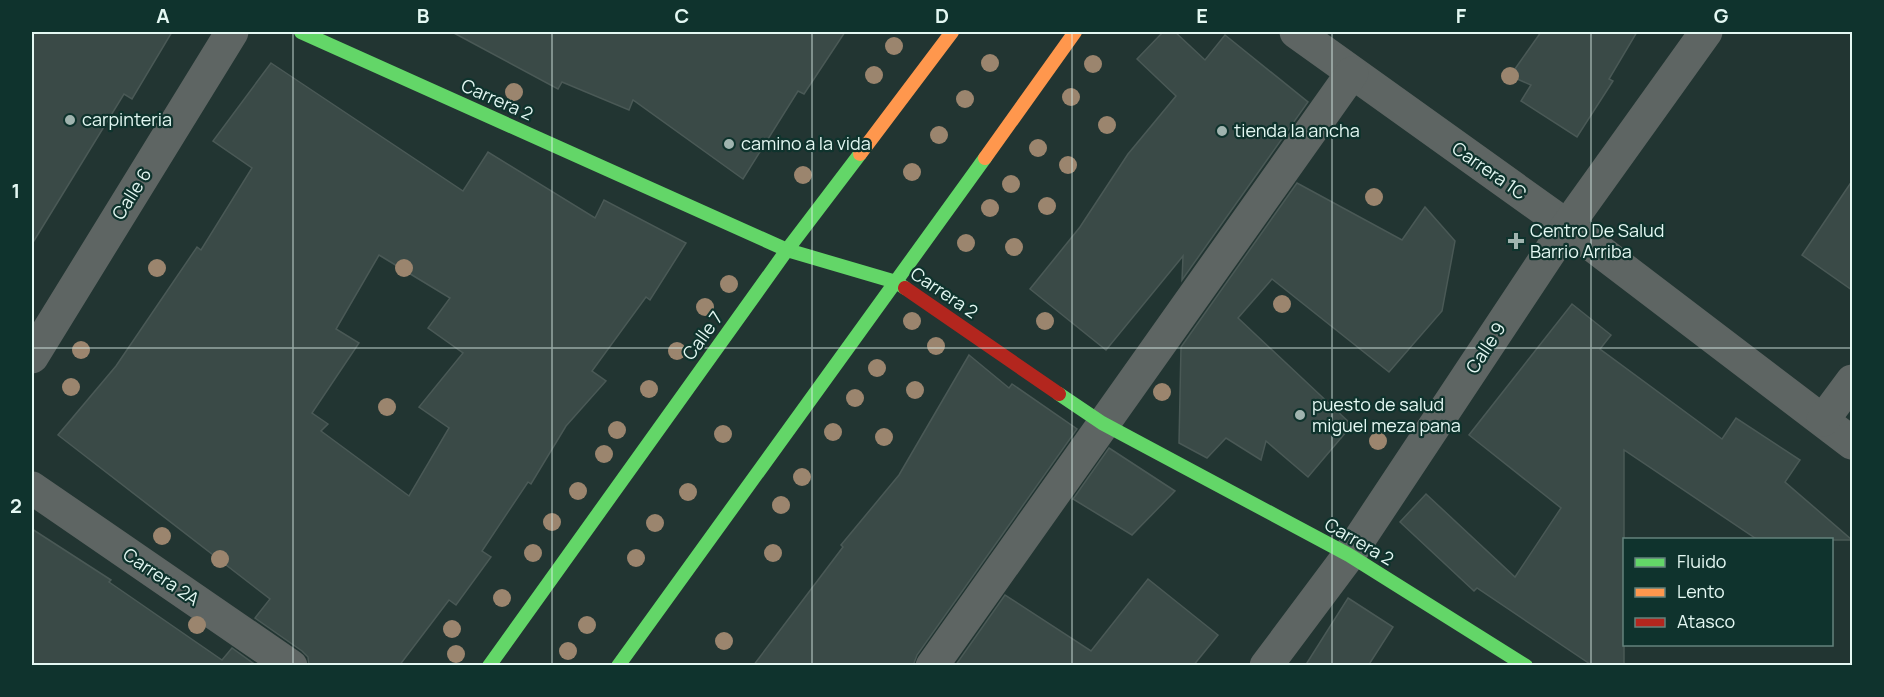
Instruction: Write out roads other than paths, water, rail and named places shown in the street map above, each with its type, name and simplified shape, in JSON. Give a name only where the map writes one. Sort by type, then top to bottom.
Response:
[{"type":"street","name":"Calle 6","points":[[32,357],[232,32]]},
{"type":"street","name":"Carrera 2","points":[[301,32],[788,250],[896,282],[1102,423],[1349,555],[1526,666]]},
{"type":"street","name":"Calle 7","points":[[489,666],[788,250],[952,32]]},
{"type":"street","points":[[618,666],[1075,32]]},
{"type":"street","name":"Carrera 1C","points":[[1296,32],[1567,226],[1852,442]]},
{"type":"street","name":"Calle 9","points":[[1266,666],[1349,555],[1567,226],[1706,32]]},
{"type":"street","points":[[932,666],[1352,73]]},
{"type":"street","points":[[1823,420],[1852,381]]},
{"type":"street","name":"Carrera 2A","points":[[32,488],[291,666]]},
{"type":"place","name":"carpinteria","points":[[70,120]]},
{"type":"place","name":"tienda la ancha","points":[[1222,131]]},
{"type":"place","name":"camino a la vida","points":[[729,144]]},
{"type":"place","name":"Centro De Salud Barrio Arriba","points":[[1516,241]]},
{"type":"place","name":"puesto de salud miguel meza pana","points":[[1300,415]]}]
